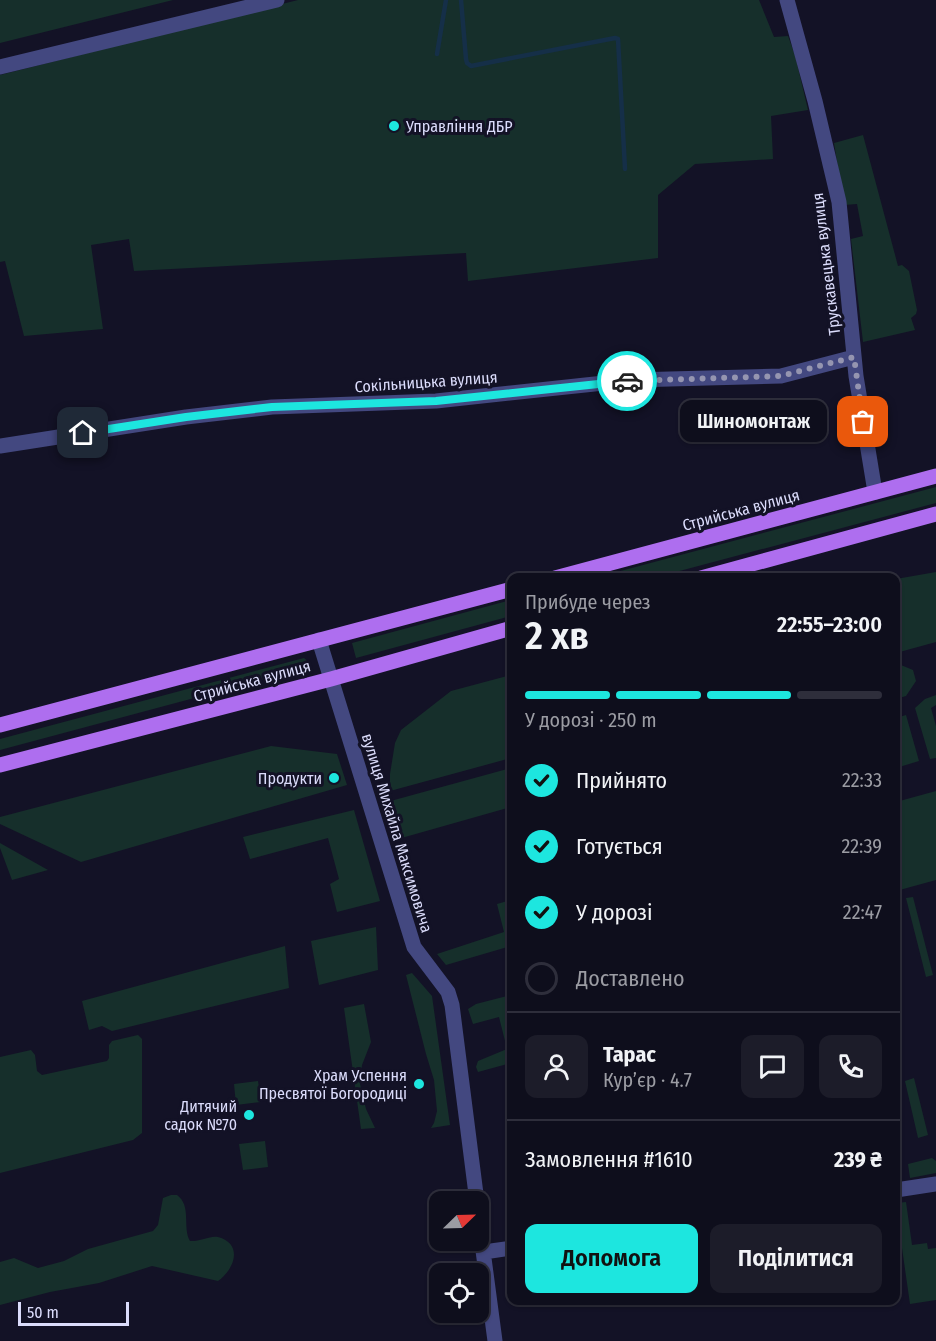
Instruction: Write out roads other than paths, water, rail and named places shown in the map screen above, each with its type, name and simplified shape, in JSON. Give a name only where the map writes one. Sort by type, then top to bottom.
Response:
[{"type":"main road","name":"Стрийська вулиця","points":[[574,573],[936,476]]},
{"type":"main road","points":[[719,573],[936,514]]},
{"type":"main road","name":"Стрийська вулиця","points":[[0,724],[507,590]]},
{"type":"main road","name":"Стрийська вулиця","points":[[0,765],[331,679],[507,629]]},
{"type":"street","points":[[0,67],[277,0]]},
{"type":"street","name":"Трускавецька вулиця","points":[[787,0],[815,101],[839,202],[854,357],[875,492]]},
{"type":"street","name":"Сокільницька вулиця","points":[[0,446],[186,417],[272,407],[436,401],[632,380],[781,376],[854,357]]},
{"type":"street","name":"вулиця Михайла Максимовича","points":[[319,640],[414,947],[448,992],[452,1005],[476,1191]]},
{"type":"street","points":[[900,1189],[936,1184]]},
{"type":"street","points":[[495,1341],[484,1252],[507,1249]]},
{"type":"waterway","points":[[437,54],[446,0]]},
{"type":"waterway","points":[[461,0],[466,59],[471,66],[618,39],[625,169]]},
{"type":"place","name":"Управління ДБР","points":[[394,126]]},
{"type":"place","name":"Шиномонтаж","points":[[863,422]]},
{"type":"place","name":"Продукти","points":[[334,778]]},
{"type":"place","name":"Храм Успення Пресвятої Богородиці","points":[[419,1084]]},
{"type":"place","name":"Дитячий садок №70","points":[[249,1115]]}]
